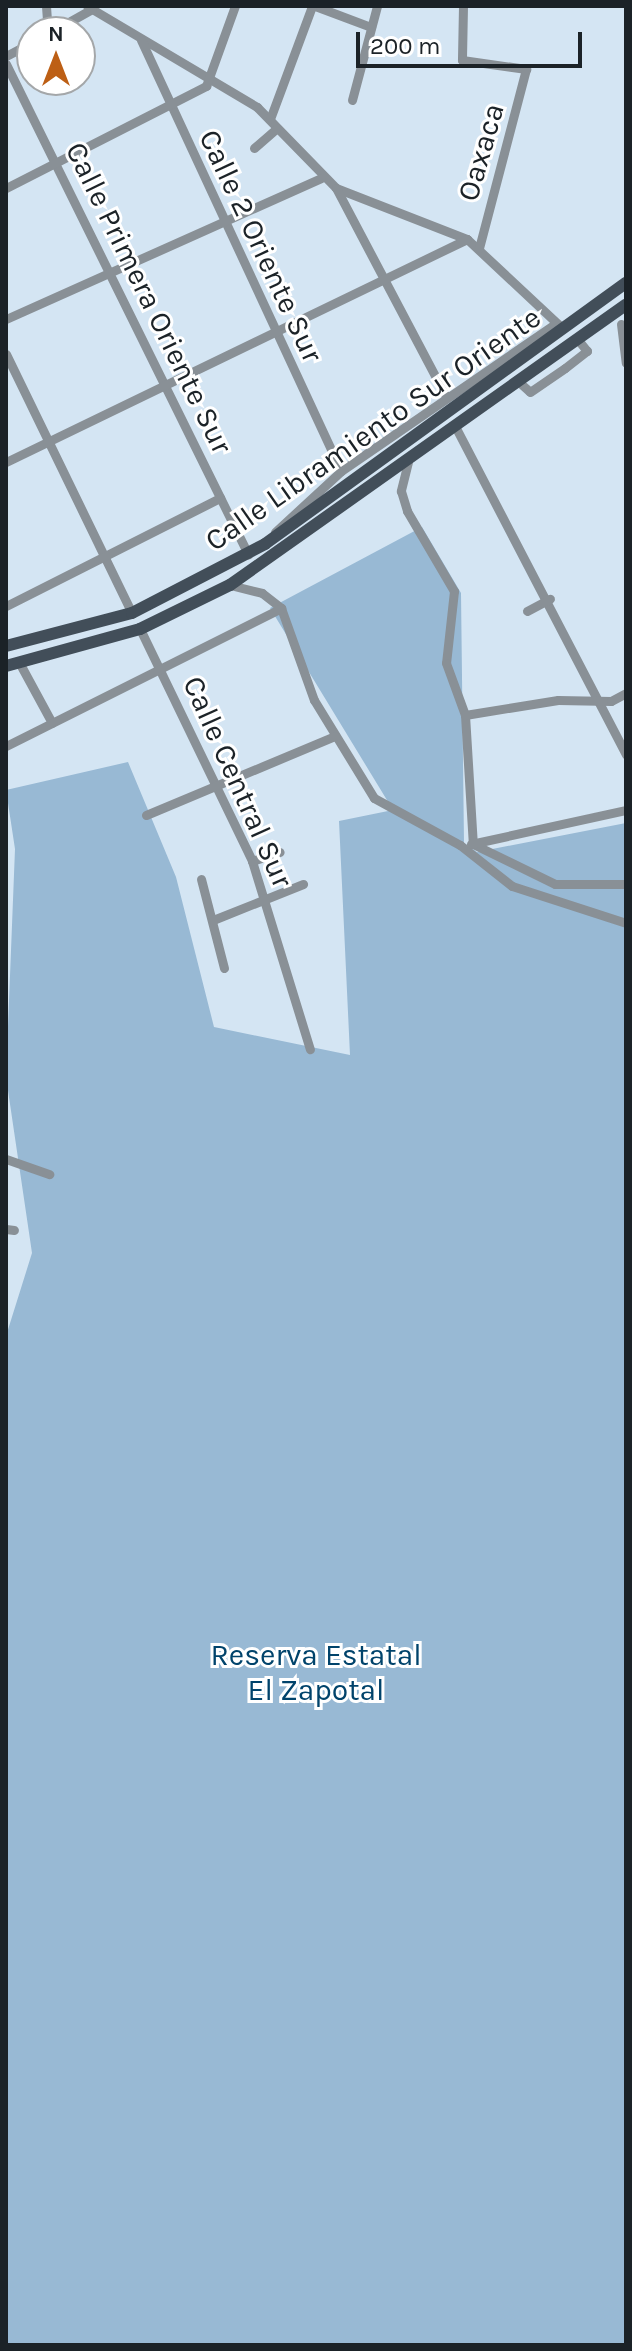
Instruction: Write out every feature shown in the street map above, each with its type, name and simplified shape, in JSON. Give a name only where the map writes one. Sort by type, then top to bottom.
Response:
[{"type":"main road","name":"Calle Libramiento Sur Oriente","points":[[6,646],[132,613],[248,554],[559,325],[626,283]]},
{"type":"main road","name":"Calle Libramiento Sur Oriente","points":[[6,666],[140,629],[230,585],[520,383],[626,305]]},
{"type":"street","points":[[6,188],[170,105],[212,78],[235,6]]},
{"type":"street","points":[[270,119],[314,6],[371,27]]},
{"type":"street","points":[[352,100],[377,6]]},
{"type":"street","name":"Oaxaca","points":[[463,6],[462,60],[526,69],[479,248]]},
{"type":"street","points":[[90,8],[103,10],[141,40],[212,78],[270,119],[321,178],[336,188],[467,239],[559,325],[446,397],[341,471],[265,544]]},
{"type":"street","name":"Calle 2 Oriente Sur","points":[[141,40],[273,332],[341,471]]},
{"type":"street","name":"Calle Primera Oriente Sur","points":[[6,64],[248,554]]},
{"type":"street","points":[[254,148],[277,128]]},
{"type":"street","points":[[6,319],[321,178]]},
{"type":"street","points":[[336,188],[382,281],[446,397]]},
{"type":"street","points":[[6,462],[467,239]]},
{"type":"street","points":[[604,321],[624,324],[626,363]]},
{"type":"street","points":[[520,383],[530,392],[565,368],[587,351],[578,340]]},
{"type":"street","points":[[6,354],[108,556],[132,613]]},
{"type":"street","points":[[557,356],[565,368]]},
{"type":"street","points":[[456,428],[550,599],[626,754]]},
{"type":"street","points":[[408,462],[401,491],[407,511],[454,591],[446,663],[465,715],[473,844]]},
{"type":"street","points":[[6,606],[220,498]]},
{"type":"street","points":[[230,585],[262,593],[281,608],[335,736],[381,804],[460,845],[512,886],[626,923]]},
{"type":"street","points":[[527,611],[550,599]]},
{"type":"street","points":[[6,746],[161,671],[281,608]]},
{"type":"street","name":"Calle Central Sur","points":[[140,629],[252,861],[310,1049]]},
{"type":"street","points":[[20,664],[52,723]]},
{"type":"street","points":[[465,715],[626,693]]},
{"type":"street","points":[[146,815],[216,781],[335,736]]},
{"type":"street","points":[[460,845],[626,810]]},
{"type":"street","points":[[473,844],[555,884],[626,884]]},
{"type":"street","points":[[252,861],[280,852]]},
{"type":"street","points":[[201,879],[224,968]]},
{"type":"street","points":[[213,920],[265,896],[303,884]]},
{"type":"street","points":[[6,1159],[49,1174]]},
{"type":"green space","name":"Reserva Estatal El Zapotal","points":[[422,527],[461,593],[464,843],[477,852],[626,823],[626,2345],[6,2345],[6,1336],[32,1253],[6,1077],[15,849],[6,790],[128,762],[176,877],[214,1027],[350,1055],[339,821],[393,810],[270,608]]}]
